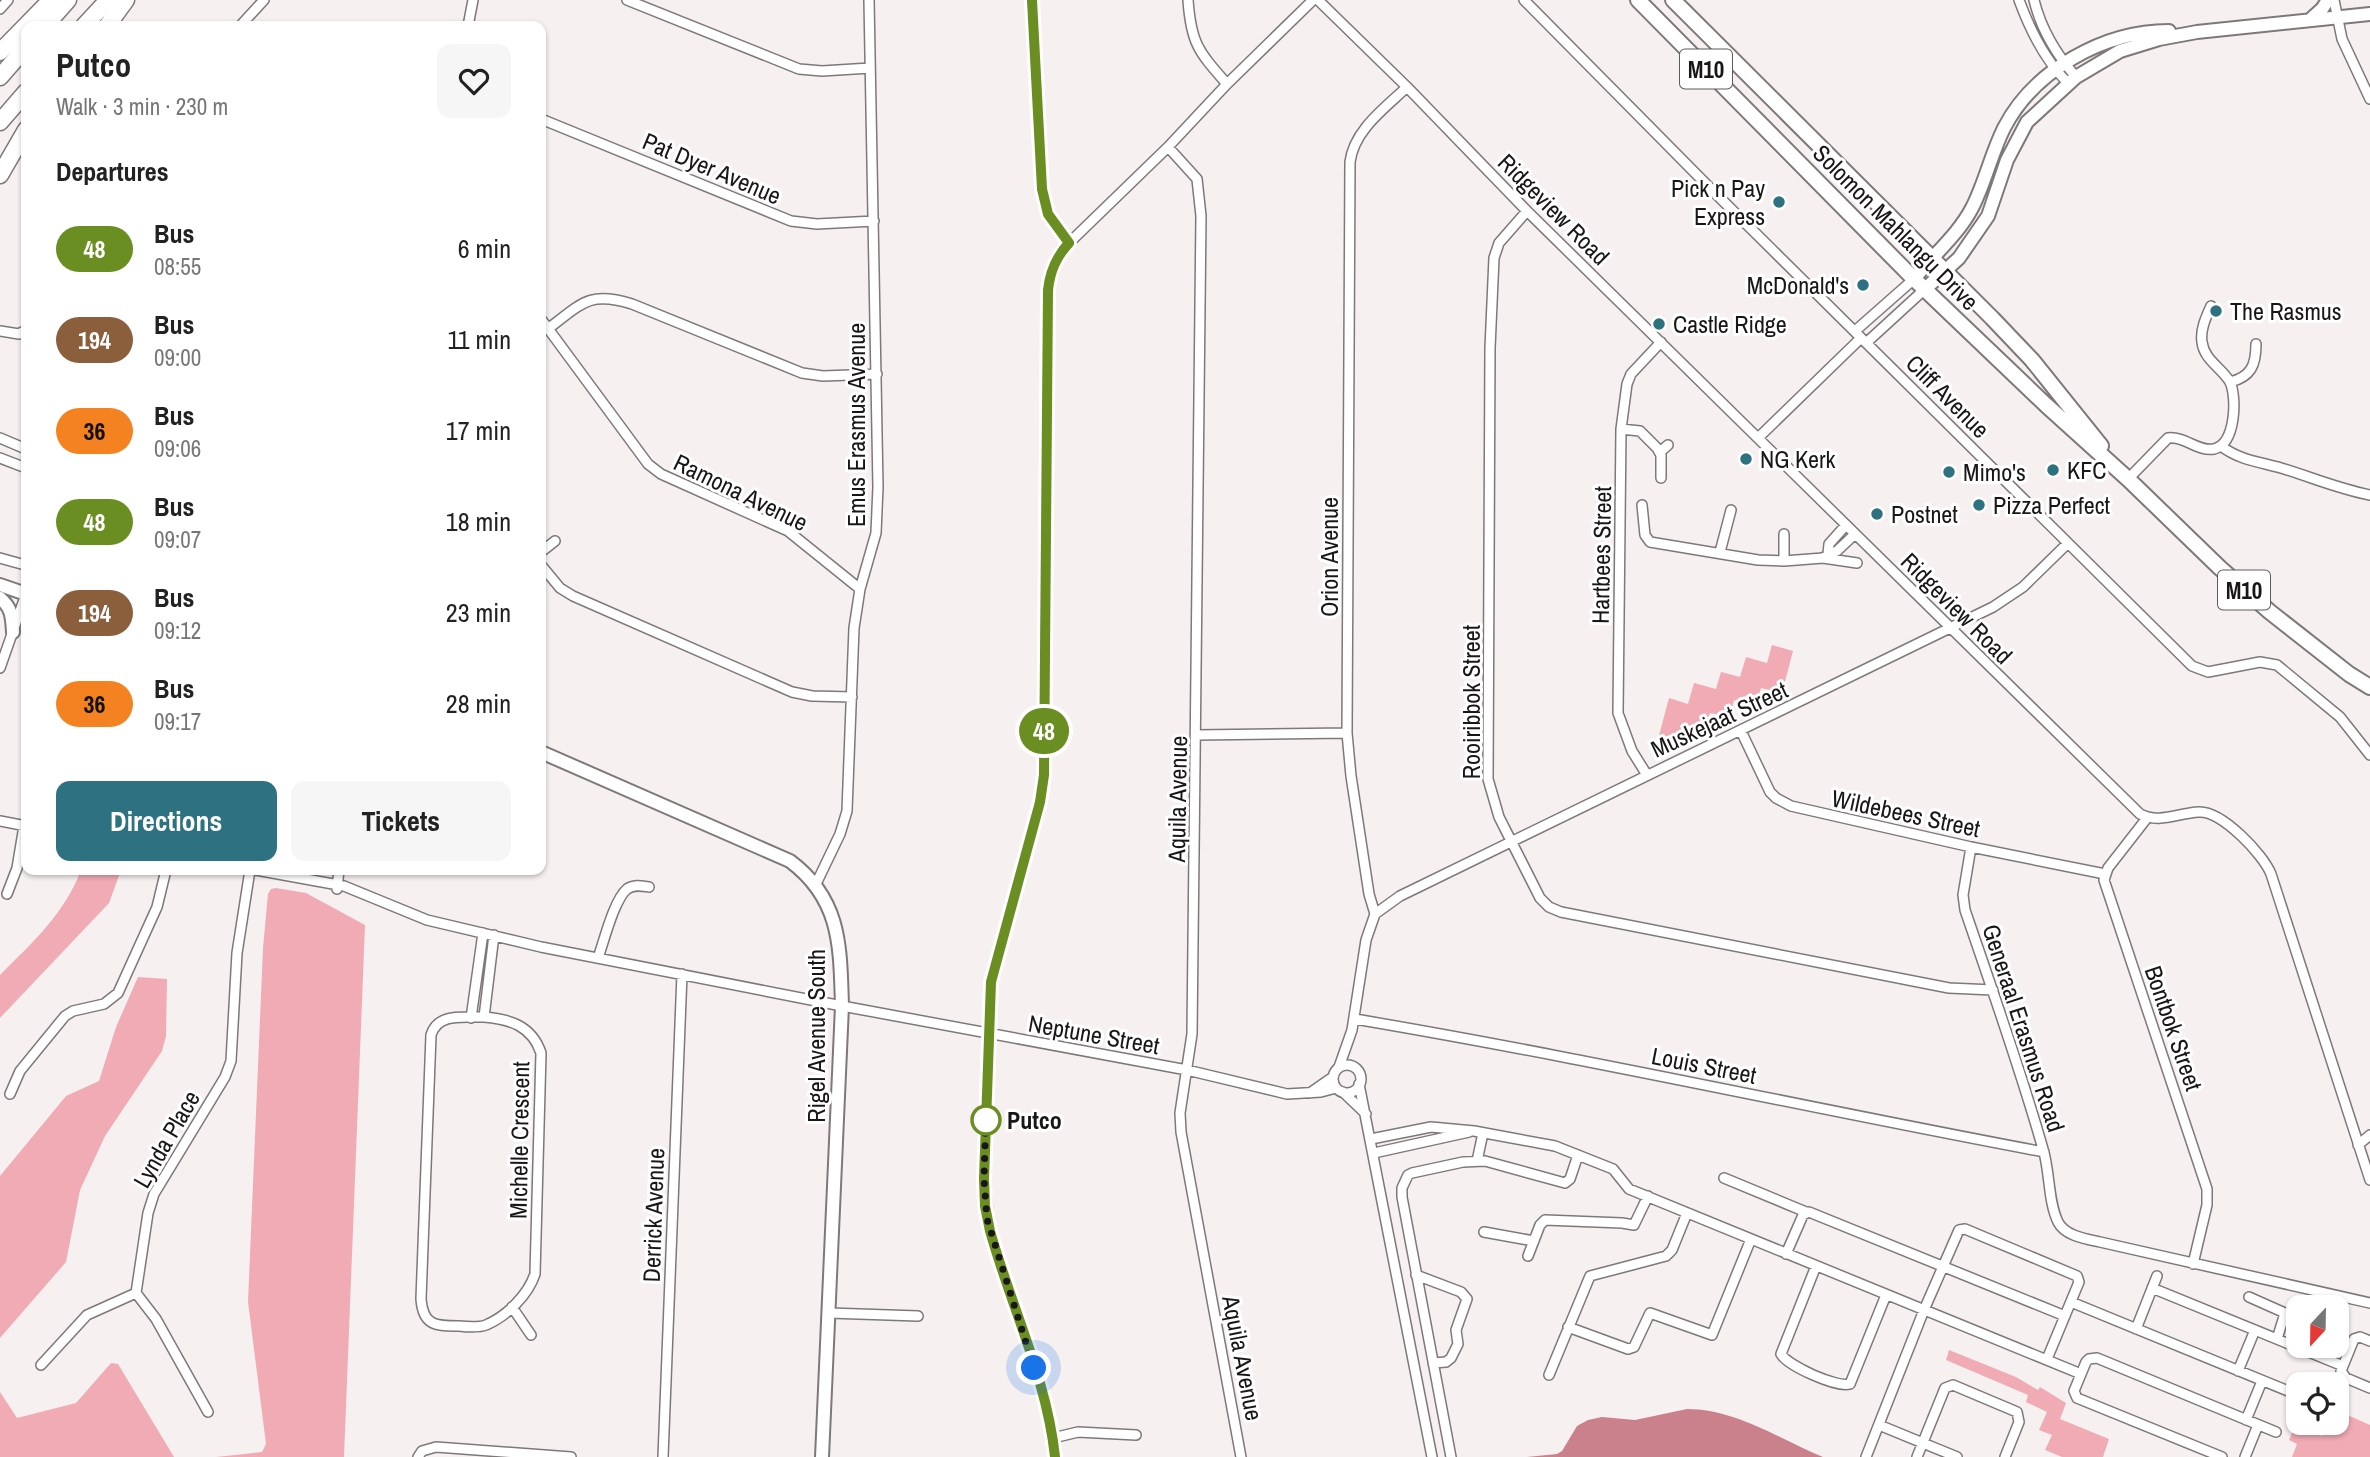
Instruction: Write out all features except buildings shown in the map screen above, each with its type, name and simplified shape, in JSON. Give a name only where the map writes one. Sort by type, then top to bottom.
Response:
[{"type":"highway","points":[[30,21],[51,0]]},
{"type":"highway","points":[[49,21],[68,0]]},
{"type":"highway","points":[[89,21],[108,0]]},
{"type":"highway","points":[[111,21],[127,0]]},
{"type":"highway","points":[[0,52],[21,31]]},
{"type":"highway","points":[[0,77],[21,53]]},
{"type":"highway","points":[[0,122],[21,98]]},
{"type":"highway","points":[[0,175],[21,139]]},
{"type":"main road","name":"Solomon Mahlangu Drive","points":[[1639,0],[1914,279],[2046,405],[2270,612],[2349,674],[2370,687]]},
{"type":"main road","name":"Solomon Mahlangu Drive","points":[[1673,0],[2032,360],[2129,479]]},
{"type":"main road","points":[[2311,19],[2328,0]]},
{"type":"main road","points":[[1925,289],[1945,272],[1976,236],[1988,216],[2007,160],[2027,122],[2071,79],[2120,51],[2159,39],[2197,32],[2370,14]]},
{"type":"main road","points":[[1914,279],[1954,234],[1972,207],[1990,157],[2013,113],[2030,93],[2060,67],[2097,47],[2127,36],[2161,31],[2197,32]]},
{"type":"main road","points":[[0,585],[21,596]]},
{"type":"main road","points":[[0,596],[21,598]]},
{"type":"main road","points":[[0,596],[12,612],[13,632]]},
{"type":"main road","name":"Rigel Avenue South","points":[[546,754],[778,855],[800,868],[816,884],[828,905],[838,939],[842,1006],[822,1457]]},
{"type":"street","points":[[0,9],[8,0]]},
{"type":"street","points":[[245,21],[264,0]]},
{"type":"street","points":[[469,21],[473,0]]},
{"type":"street","points":[[627,0],[799,69],[821,71],[870,68]]},
{"type":"street","name":"Emus Erasmus Avenue","points":[[816,884],[840,834],[847,811],[854,628],[860,589],[876,533],[877,374],[869,0]]},
{"type":"street","points":[[1032,0],[1042,189],[1048,214],[1069,243]]},
{"type":"street","points":[[1188,0],[1192,35],[1197,48],[1227,84]]},
{"type":"street","points":[[1055,1457],[1053,1437],[1040,1387],[987,1219],[984,1179],[989,992],[1042,790],[1050,274],[1069,243],[1315,0]]},
{"type":"street","name":"Ridgeview Road","points":[[1315,0],[1407,87],[1527,211],[2130,805],[2147,818]]},
{"type":"street","name":"Cliff Avenue","points":[[1524,0],[2196,669],[2216,671],[2260,662],[2277,665],[2340,717],[2370,755]]},
{"type":"street","points":[[2019,0],[2039,45],[2071,79]]},
{"type":"street","points":[[2034,0],[2060,67]]},
{"type":"street","points":[[2334,0],[2342,39],[2370,99]]},
{"type":"street","name":"Orion Avenue","points":[[1339,1067],[1349,1044],[1355,1019],[1366,940],[1375,914],[1369,894],[1347,733],[1350,162],[1358,136],[1407,87]]},
{"type":"street","name":"Pat Dyer Avenue","points":[[546,121],[791,221],[803,224],[874,221]]},
{"type":"street","name":"Aquila Avenue","points":[[1168,147],[1197,179],[1202,216],[1192,1034],[1180,1114],[1181,1132],[1241,1457]]},
{"type":"street","name":"Rooiribbok Street","points":[[1527,211],[1495,250],[1490,348],[1488,779],[1495,807],[1544,903],[1561,912],[1950,988],[1993,990]]},
{"type":"street","points":[[1759,437],[1861,337],[1914,279]]},
{"type":"street","points":[[1861,337],[1925,289]]},
{"type":"street","points":[[549,328],[586,300],[607,298],[632,304],[802,373],[823,376],[877,374]]},
{"type":"street","points":[[2211,306],[2203,325],[2202,344],[2212,362],[2230,382],[2232,430],[2221,446]]},
{"type":"street","name":"Ramona Avenue","points":[[546,325],[648,464],[661,474],[788,531],[860,589]]},
{"type":"street","points":[[0,331],[21,333]]},
{"type":"street","name":"Hartbees Street","points":[[1647,775],[1632,751],[1618,713],[1621,429],[1631,373],[1661,342]]},
{"type":"street","points":[[2230,382],[2241,379],[2253,368],[2256,344]]},
{"type":"street","points":[[1621,429],[1640,431],[1660,452],[1661,478]]},
{"type":"street","points":[[0,438],[21,447]]},
{"type":"street","points":[[2129,479],[2168,438],[2180,438],[2207,449],[2221,446],[2241,458],[2347,491],[2370,495]]},
{"type":"street","points":[[1660,452],[1668,445]]},
{"type":"street","points":[[0,458],[21,466]]},
{"type":"street","points":[[1642,505],[1645,535],[1650,542],[1751,559],[1784,561],[1825,556],[1837,551],[1855,534]]},
{"type":"street","points":[[1720,552],[1731,510]]},
{"type":"street","points":[[1825,556],[1829,544],[1846,525]]},
{"type":"street","points":[[1784,534],[1784,561]]},
{"type":"street","points":[[546,548],[555,541]]},
{"type":"street","name":"Muskejaat Street","points":[[1375,914],[1400,896],[2012,596],[2068,543]]},
{"type":"street","points":[[1825,556],[1857,564]]},
{"type":"street","points":[[0,558],[21,561]]},
{"type":"street","points":[[546,571],[560,588],[573,596],[792,692],[812,696],[852,697]]},
{"type":"street","points":[[0,668],[21,611]]},
{"type":"street","name":"Wildebees Street","points":[[1741,731],[1770,792],[1784,803],[1971,847],[2105,874]]},
{"type":"street","points":[[1197,735],[1347,733]]},
{"type":"street","points":[[2105,874],[2147,818],[2206,813],[2220,820],[2259,853],[2267,864],[2370,1180]]},
{"type":"street","points":[[0,821],[21,825]]},
{"type":"street","points":[[7,894],[17,868],[21,847]]},
{"type":"street","name":"Generaal Erasmus Road","points":[[1971,847],[1963,895],[1965,910],[2044,1152],[2058,1222],[2077,1236],[2193,1264]]},
{"type":"street","name":"Bontbok Street","points":[[2105,874],[2105,885],[2207,1189],[2207,1205],[2193,1264]]},
{"type":"street","points":[[10,1094],[20,1071],[65,1016],[73,1011],[104,1004],[118,993],[160,901],[165,875]]},
{"type":"street","name":"Lynda Place","points":[[136,1293],[146,1223],[154,1194],[225,1077],[231,1061],[237,953],[248,875]]},
{"type":"street","name":"Neptune Street","points":[[273,875],[337,888],[419,920],[541,947],[1187,1070],[1287,1094],[1340,1090]]},
{"type":"street","points":[[337,888],[338,875]]},
{"type":"street","points":[[598,958],[619,900],[627,889],[636,885],[649,887]]},
{"type":"street","points":[[484,1017],[488,936]]},
{"type":"street","points":[[471,1018],[488,936]]},
{"type":"street","name":"Derrick Avenue","points":[[663,1457],[682,974]]},
{"type":"street","name":"Michelle Crescent","points":[[445,1018],[471,1018],[506,1019],[519,1024],[539,1046],[541,1059],[535,1274],[527,1291],[512,1307],[490,1323],[479,1327],[435,1325],[426,1319],[422,1308],[431,1035],[435,1025],[445,1018]]},
{"type":"street","name":"Louis Street","points":[[1355,1019],[1595,1063],[2044,1152]]},
{"type":"street","name":"Orion Avenue","points":[[1349,1044],[1354,1067]]},
{"type":"street","points":[[1310,1093],[1333,1077],[1339,1067],[1354,1067],[1360,1076],[1359,1084],[1432,1457]]},
{"type":"street","points":[[1333,1077],[1340,1090],[1367,1115]]},
{"type":"street","points":[[1340,1090],[1351,1092],[1359,1084]]},
{"type":"street","points":[[1371,1139],[1432,1127],[1556,1146],[1613,1169],[1627,1187],[2081,1374]]},
{"type":"street","points":[[1374,1153],[1478,1132]]},
{"type":"street","points":[[1477,1161],[1478,1132]]},
{"type":"street","points":[[1402,1134],[1405,1147]]},
{"type":"street","points":[[2358,1145],[2370,1135]]},
{"type":"street","points":[[1451,1457],[1402,1188],[1408,1175],[1477,1161],[1562,1183],[1570,1179],[1578,1155]]},
{"type":"street","points":[[1724,1178],[2065,1316]]},
{"type":"street","points":[[1528,1256],[1542,1222],[1548,1219],[1634,1225],[1648,1196]]},
{"type":"street","points":[[1786,1254],[1806,1212]]},
{"type":"street","points":[[1549,1375],[1590,1276],[1666,1256],[1672,1250],[1687,1213]]},
{"type":"street","points":[[1866,1457],[1959,1230],[1965,1229],[2077,1276],[2079,1282],[2048,1359]]},
{"type":"street","points":[[1484,1232],[1534,1241]]},
{"type":"street","points":[[1567,1327],[1628,1349],[1634,1347],[1650,1313],[1712,1335],[1751,1239]]},
{"type":"street","points":[[2193,1264],[2370,1303]]},
{"type":"street","points":[[1816,1266],[1781,1354],[1792,1365],[1840,1385],[1850,1384],[1886,1295]]},
{"type":"street","points":[[1416,1275],[1461,1292],[1467,1299],[1456,1330],[1458,1344],[1451,1358],[1446,1362],[1433,1363]]},
{"type":"street","points":[[2136,1329],[2157,1276]]},
{"type":"street","points":[[2152,1288],[2343,1366]]},
{"type":"street","points":[[41,1365],[87,1315],[136,1293],[156,1319],[208,1412]]},
{"type":"street","points":[[2249,1297],[2285,1313],[2277,1339]]},
{"type":"street","points":[[2071,1302],[2286,1390]]},
{"type":"street","points":[[512,1307],[531,1335]]},
{"type":"street","points":[[828,1313],[918,1316]]},
{"type":"street","points":[[2238,1371],[2255,1330]]},
{"type":"street","points":[[2370,1341],[2360,1337],[2354,1339],[2342,1375],[2370,1388]]},
{"type":"street","points":[[2222,1457],[2077,1398],[2074,1391],[2089,1359],[2097,1358],[2276,1433]]},
{"type":"street","points":[[2246,1420],[2262,1381]]},
{"type":"street","points":[[1917,1457],[1945,1388],[1953,1385],[2017,1412],[2019,1422],[2005,1457]]},
{"type":"street","points":[[1879,1425],[1957,1457]]},
{"type":"street","points":[[2245,1457],[2258,1425]]},
{"type":"street","points":[[1053,1437],[1078,1432],[1136,1435]]},
{"type":"street","points":[[418,1457],[422,1451],[436,1447],[571,1457]]},
{"type":"shaded area","points":[[1772,645],[1793,651],[1782,693],[1761,688],[1756,706],[1734,700],[1730,717],[1710,713],[1704,733],[1682,727],[1676,744],[1658,739],[1669,698],[1688,704],[1694,683],[1716,689],[1721,672],[1740,677],[1746,657],[1767,663]]},
{"type":"shaded area","points":[[79,875],[119,875],[109,903],[0,1018],[0,975],[57,914]]},
{"type":"shaded area","points":[[271,889],[306,893],[365,925],[344,1457],[216,1457],[262,1452],[266,1444],[248,1302],[263,948],[268,894]]},
{"type":"shaded area","points":[[138,977],[167,979],[166,1036],[162,1051],[105,1136],[80,1190],[66,1262],[0,1338],[0,1176],[66,1096],[99,1081],[116,1027]]},
{"type":"shaded area","points":[[1949,1350],[2016,1377],[2038,1390],[2040,1387],[2066,1403],[2060,1419],[2109,1439],[2103,1457],[2062,1457],[2045,1450],[2052,1435],[2039,1430],[2047,1412],[2026,1402],[2028,1395],[1946,1360]]},
{"type":"shaded area","points":[[111,1363],[118,1364],[174,1457],[0,1457],[0,1392],[17,1418],[76,1403]]},
{"type":"shaded area","points":[[1687,1409],[1705,1410],[1740,1419],[1823,1457],[1527,1457],[1557,1454],[1562,1451],[1577,1426],[1588,1420],[1602,1417],[1635,1420]]},
{"type":"shaded area","points":[[2349,1416],[2370,1425],[2370,1457],[2292,1457],[2297,1444],[2289,1440],[2291,1435],[2349,1435]]},
{"type":"bus line","name":"48","points":[[1032,0],[1042,189],[1048,214],[1069,243],[1055,262],[1048,290],[1044,775],[1037,813],[989,992],[984,1179],[985,1206],[990,1231],[1040,1387],[1053,1437],[1055,1457]]},
{"type":"place","name":"Pick n Pay Express","points":[[1779,202]]},
{"type":"place","name":"McDonald's","points":[[1863,285]]},
{"type":"place","name":"The Rasmus","points":[[2216,311]]},
{"type":"place","name":"Castle Ridge","points":[[1659,324]]},
{"type":"place","name":"NG Kerk","points":[[1746,459]]},
{"type":"place","name":"KFC","points":[[2053,470]]},
{"type":"place","name":"Mimo's","points":[[1949,472]]},
{"type":"place","name":"Pizza Perfect","points":[[1979,505]]},
{"type":"place","name":"Postnet","points":[[1877,514]]},
{"type":"place","name":"Putco","points":[[986,1120]]},
{"type":"route","points":[[986,1120],[986,1114],[984,1179],[987,1219],[1034,1368]]}]
